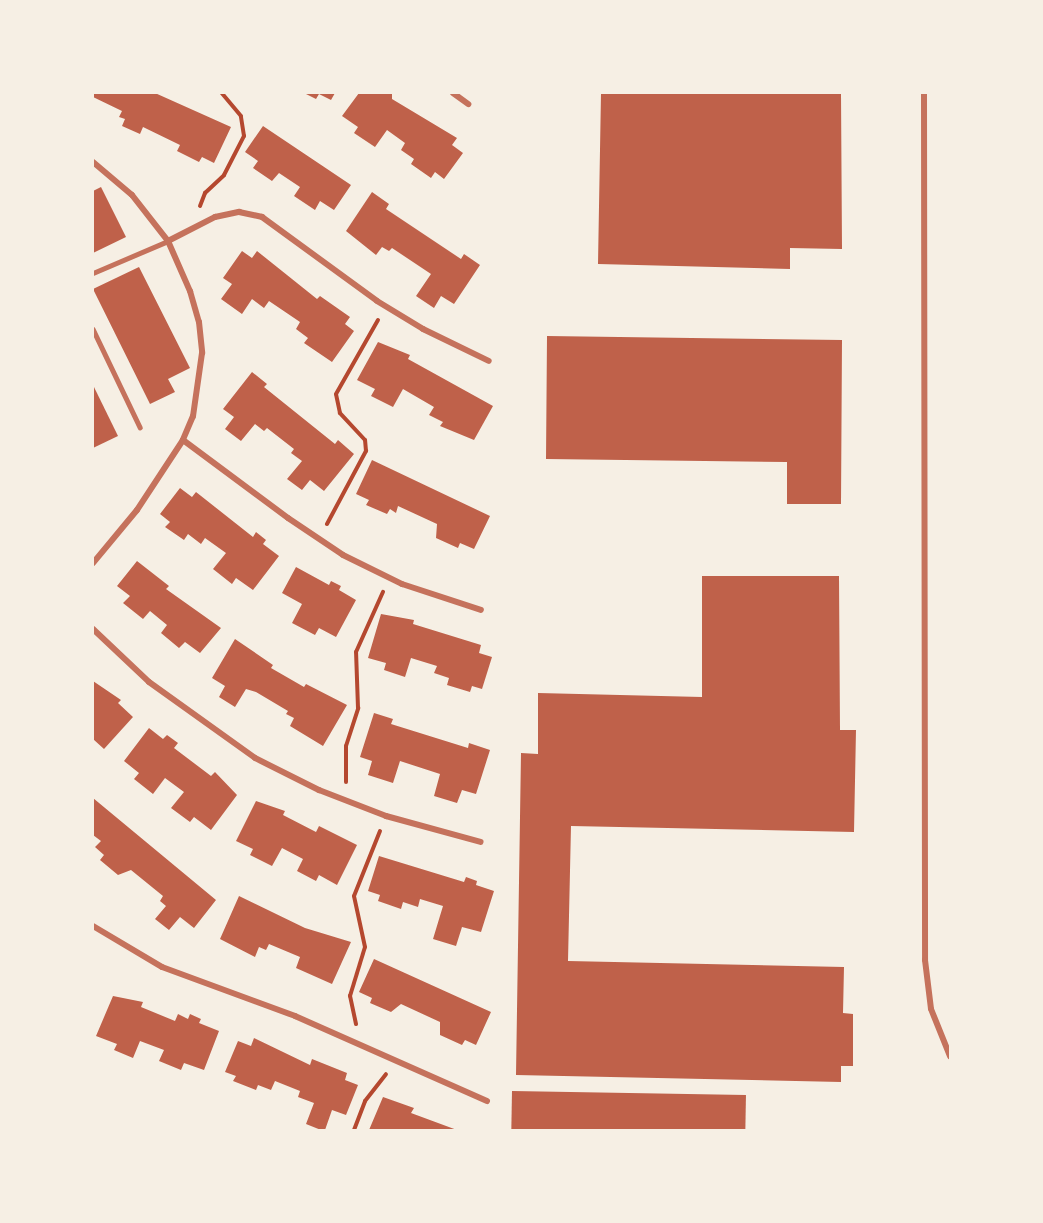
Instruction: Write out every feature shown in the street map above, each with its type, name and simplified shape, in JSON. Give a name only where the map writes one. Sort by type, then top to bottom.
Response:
[{"type":"street","points":[[453,93],[468,104]]},
{"type":"street","points":[[924,93],[921,535],[925,960],[932,1009],[950,1056]]},
{"type":"street","points":[[93,162],[132,195],[168,241],[190,291],[202,353],[194,416],[183,440],[137,510],[93,563]]},
{"type":"street","points":[[168,241],[190,229],[239,212],[262,217],[387,307],[489,360]]},
{"type":"street","points":[[183,440],[319,539],[390,578],[481,610]]},
{"type":"street","points":[[93,629],[149,682],[200,722],[255,758],[340,799],[386,816],[481,842]]},
{"type":"street","points":[[93,926],[162,967],[394,1058],[487,1101]]},
{"type":"lane","points":[[93,273],[168,241]]},
{"type":"lane","points":[[93,329],[140,427]]},
{"type":"path","points":[[190,229],[205,193],[224,175],[244,136],[241,116],[222,93]]},
{"type":"path","points":[[319,539],[366,451],[365,440],[340,413],[336,394],[387,307]]},
{"type":"path","points":[[340,799],[348,778],[346,746],[358,708],[356,652],[362,631],[390,578]]},
{"type":"path","points":[[355,1042],[357,1028],[350,996],[365,947],[354,896],[386,816]]},
{"type":"path","points":[[354,1130],[365,1101],[394,1058]]},
{"type":"building","points":[[93,93],[155,93],[231,127],[214,163],[202,157],[199,162],[177,151],[180,145],[143,127],[140,134],[122,126],[125,119],[119,117],[122,111],[93,97]]},
{"type":"building","points":[[304,93],[335,93],[331,100],[319,94],[316,99]]},
{"type":"building","points":[[359,93],[392,93],[392,99],[457,138],[452,145],[463,153],[444,179],[435,172],[431,178],[411,164],[414,159],[401,150],[405,143],[387,130],[375,147],[354,133],[358,127],[342,116]]},
{"type":"building","points":[[601,93],[841,93],[842,249],[790,248],[790,269],[598,264]]},
{"type":"building","points":[[263,126],[351,185],[334,210],[320,201],[315,210],[294,196],[300,187],[279,173],[272,181],[253,168],[258,161],[245,152]]},
{"type":"building","points":[[101,187],[126,237],[93,253],[93,191]]},
{"type":"building","points":[[372,192],[389,204],[386,209],[461,259],[464,254],[480,265],[454,304],[441,296],[434,308],[416,296],[431,274],[392,248],[389,251],[382,247],[376,255],[346,231]]},
{"type":"building","points":[[242,251],[252,258],[257,251],[317,299],[320,296],[350,317],[345,324],[354,331],[332,362],[304,343],[308,338],[296,329],[300,322],[269,301],[264,308],[252,299],[242,314],[221,299],[232,284],[223,278]]},
{"type":"building","points":[[139,267],[190,368],[168,379],[175,392],[150,404],[93,289]]},
{"type":"building","points":[[547,336],[842,340],[841,504],[787,504],[787,462],[546,459]]},
{"type":"building","points":[[378,342],[410,355],[408,359],[493,406],[474,440],[440,426],[443,422],[429,415],[434,407],[403,389],[393,407],[371,396],[375,389],[357,380]]},
{"type":"building","points":[[252,372],[267,384],[264,387],[335,444],[338,440],[354,454],[324,491],[310,480],[302,490],[287,479],[302,461],[291,453],[294,449],[267,428],[264,431],[255,424],[241,441],[225,429],[234,417],[223,409]]},
{"type":"building","points":[[93,385],[118,436],[93,448]]},
{"type":"building","points":[[372,460],[490,516],[474,549],[460,543],[458,548],[436,538],[437,524],[398,506],[396,513],[390,509],[387,514],[366,505],[369,500],[356,494]]},
{"type":"building","points":[[180,488],[192,497],[196,492],[253,537],[256,532],[266,540],[263,544],[279,556],[253,590],[236,578],[232,584],[213,569],[226,553],[205,538],[201,544],[188,534],[184,540],[165,527],[170,522],[160,514]]},
{"type":"building","points":[[137,561],[169,586],[166,589],[221,628],[200,653],[185,642],[179,648],[161,633],[167,625],[150,611],[143,619],[123,603],[130,596],[117,586]]},
{"type":"building","points":[[296,567],[329,585],[331,581],[341,586],[339,590],[356,600],[336,637],[319,628],[315,635],[292,623],[302,604],[282,593]]},
{"type":"building","points":[[702,576],[839,576],[840,730],[856,730],[854,832],[571,826],[568,961],[844,967],[843,1013],[853,1014],[853,1066],[841,1066],[841,1082],[516,1075],[521,753],[538,754],[538,693],[702,697]]},
{"type":"building","points":[[381,614],[414,620],[413,624],[481,645],[479,653],[492,657],[482,689],[472,686],[470,692],[447,685],[449,678],[434,673],[437,666],[411,658],[405,677],[384,670],[386,663],[368,658]]},
{"type":"building","points":[[235,639],[273,665],[271,668],[304,687],[306,684],[347,705],[323,746],[290,726],[294,718],[286,714],[288,711],[256,692],[246,689],[235,707],[219,697],[225,686],[212,678]]},
{"type":"building","points":[[93,681],[121,700],[118,703],[133,717],[104,749],[93,739]]},
{"type":"building","points":[[374,713],[393,719],[391,724],[468,748],[469,743],[490,750],[476,794],[462,790],[457,803],[434,796],[440,774],[400,761],[393,783],[368,775],[372,761],[360,757]]},
{"type":"building","points":[[149,728],[163,739],[167,735],[178,743],[174,748],[211,776],[215,772],[237,795],[211,830],[194,817],[190,822],[171,808],[184,792],[165,778],[153,794],[134,779],[139,773],[124,761]]},
{"type":"building","points":[[93,798],[216,900],[194,928],[180,917],[169,930],[155,919],[166,906],[160,901],[163,896],[131,870],[118,875],[100,860],[104,855],[95,847],[101,841],[93,835]]},
{"type":"building","points":[[256,801],[285,811],[283,815],[316,832],[319,826],[357,845],[337,885],[319,875],[316,881],[297,871],[303,859],[282,848],[272,866],[250,855],[253,849],[236,841]]},
{"type":"building","points":[[379,856],[464,882],[466,877],[477,881],[476,885],[494,891],[481,932],[462,927],[456,946],[433,939],[443,906],[420,899],[418,907],[403,902],[401,909],[378,901],[380,895],[368,891]]},
{"type":"building","points":[[239,896],[305,928],[351,942],[332,984],[296,968],[300,957],[269,944],[266,950],[259,947],[255,957],[220,939]]},
{"type":"building","points":[[374,959],[491,1012],[476,1045],[465,1040],[462,1045],[440,1035],[440,1022],[401,1004],[391,1012],[370,1003],[372,998],[359,992]]},
{"type":"building","points":[[113,996],[143,1002],[141,1007],[175,1021],[178,1014],[188,1019],[190,1014],[201,1019],[199,1023],[219,1031],[204,1070],[184,1063],[181,1070],[159,1061],[164,1050],[140,1041],[133,1058],[114,1050],[117,1044],[96,1036]]},
{"type":"building","points":[[254,1038],[310,1065],[312,1059],[347,1073],[345,1080],[358,1085],[346,1115],[332,1110],[325,1130],[321,1130],[306,1124],[314,1103],[298,1097],[300,1091],[275,1081],[271,1090],[258,1085],[256,1090],[233,1081],[236,1076],[225,1072],[238,1041],[251,1046]]},
{"type":"building","points":[[512,1091],[746,1095],[745,1130],[511,1130]]},
{"type":"building","points":[[383,1097],[414,1108],[411,1113],[457,1130],[369,1130]]}]
